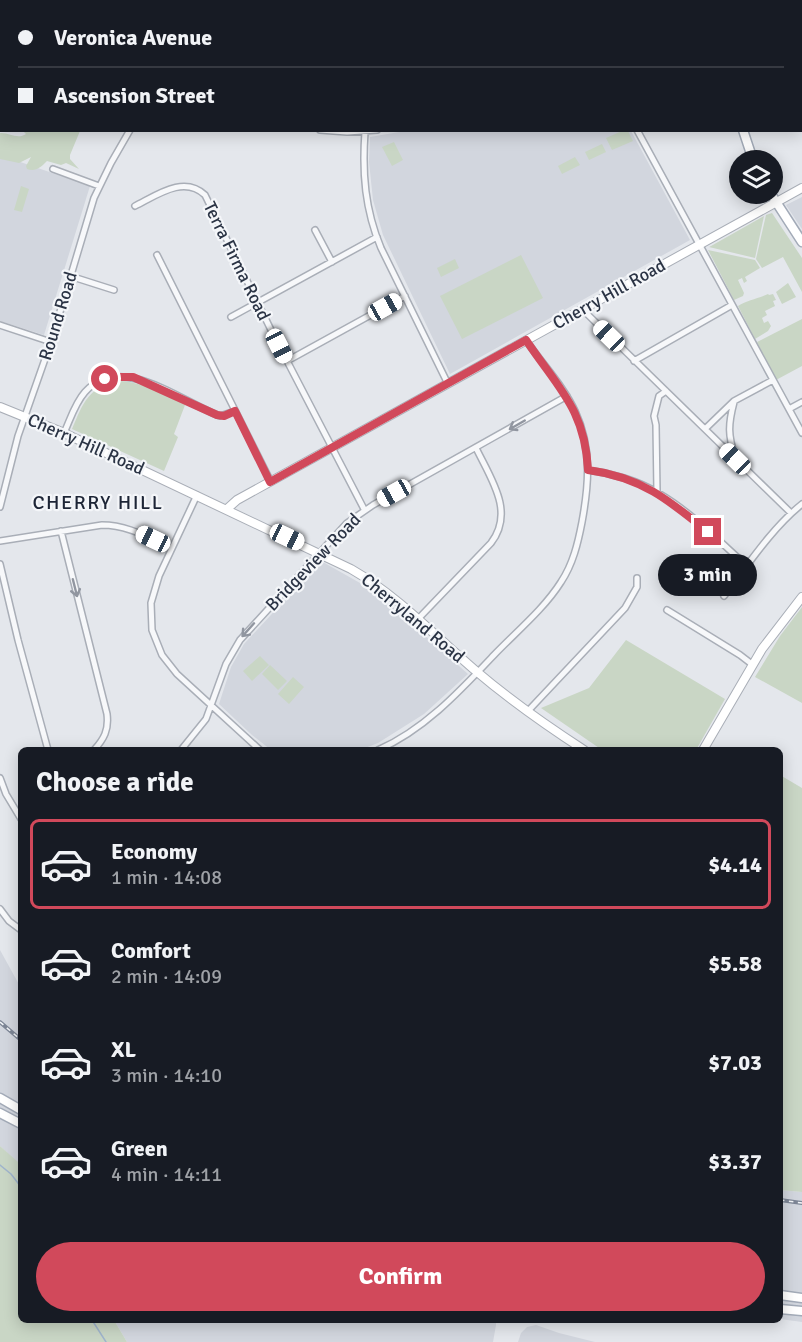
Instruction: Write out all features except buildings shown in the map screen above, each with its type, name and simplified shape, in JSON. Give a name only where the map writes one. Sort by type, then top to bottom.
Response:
[{"type":"main road","points":[[744,132],[750,150]]},
{"type":"main road","points":[[777,204],[802,242]]},
{"type":"main road","points":[[0,1098],[18,1108]]},
{"type":"main road","points":[[0,1113],[18,1122]]},
{"type":"main road","points":[[783,1295],[802,1298]]},
{"type":"main road","points":[[783,1308],[802,1311]]},
{"type":"street","name":"Round Road","points":[[0,507],[18,436],[51,342],[99,186],[129,132]]},
{"type":"street","points":[[365,132],[364,187],[369,215],[377,237],[448,384]]},
{"type":"street","points":[[638,132],[802,433]]},
{"type":"street","points":[[53,169],[99,186]]},
{"type":"street","name":"Terra Firma Road","points":[[135,206],[172,188],[182,186],[200,190],[208,200],[287,361],[364,509]]},
{"type":"street","name":"Cherry Hill Road","points":[[783,198],[802,188]]},
{"type":"street","name":"Cherry Hill Road","points":[[0,407],[64,433],[227,509],[237,500],[772,204]]},
{"type":"street","points":[[315,230],[332,262]]},
{"type":"street","points":[[231,317],[377,237]]},
{"type":"street","points":[[157,255],[270,482]]},
{"type":"street","points":[[70,276],[114,290]]},
{"type":"street","points":[[287,361],[405,296]]},
{"type":"street","points":[[634,360],[732,305]]},
{"type":"street","points":[[582,309],[791,513]]},
{"type":"street","points":[[0,325],[51,342]]},
{"type":"street","points":[[384,747],[428,719],[478,672],[551,596],[568,572],[578,543],[586,496],[588,470],[582,428],[567,396],[526,340]]},
{"type":"street","points":[[64,433],[86,392],[98,382],[119,377],[142,380],[220,416],[235,411]]},
{"type":"street","points":[[705,429],[734,401],[773,380]]},
{"type":"street","points":[[657,492],[654,416],[659,396],[666,391]]},
{"type":"street","name":"Bridgeview Road","points":[[184,747],[202,726],[226,664],[240,640],[347,523],[364,509],[567,396]]},
{"type":"street","points":[[734,401],[728,422],[735,459]]},
{"type":"street","points":[[789,409],[802,402]]},
{"type":"street","points":[[418,619],[491,543],[502,519],[497,491],[476,448]]},
{"type":"street","points":[[588,470],[627,480],[657,492],[747,566]]},
{"type":"street","points":[[197,495],[154,590],[151,603],[152,630],[156,644],[167,664],[257,747]]},
{"type":"street","points":[[724,596],[791,513],[802,504]]},
{"type":"street","name":"Cherryland Road","points":[[227,509],[351,568],[379,586],[478,672],[579,747]]},
{"type":"street","points":[[0,542],[112,525],[134,530],[172,548]]},
{"type":"street","points":[[61,531],[107,714],[108,729],[96,747]]},
{"type":"street","points":[[0,564],[47,747]]},
{"type":"street","points":[[528,711],[625,608],[635,593],[637,578]]},
{"type":"street","points":[[705,747],[771,637],[802,597]]},
{"type":"street","points":[[667,610],[753,665]]},
{"type":"street","points":[[0,779],[18,814]]},
{"type":"street","points":[[0,909],[9,921],[18,928]]},
{"type":"shaded area","points":[[399,132],[632,132],[690,240],[450,374],[383,235],[373,200],[369,162],[370,137]]},
{"type":"shaded area","points":[[0,155],[90,186],[44,335],[0,321]]},
{"type":"shaded area","points":[[802,197],[802,229],[786,205]]},
{"type":"shaded area","points":[[321,561],[376,592],[468,674],[424,714],[368,747],[267,747],[219,704],[231,667],[244,644]]},
{"type":"shaded area","points":[[0,950],[18,983],[18,1164],[0,1146]]},
{"type":"shaded area","points":[[783,1190],[802,1192],[802,1322],[783,1319]]},
{"type":"shaded area","points":[[116,1323],[496,1323],[493,1342],[127,1342]]},
{"type":"shaded area","points":[[536,1325],[595,1342],[518,1342],[521,1333],[527,1327]]},
{"type":"green space","points":[[24,132],[80,132],[70,155],[70,159],[79,169],[66,163],[61,165],[47,161],[38,168],[30,170],[26,166],[31,157],[19,163],[0,159],[0,133],[16,136],[26,134]]},
{"type":"green space","points":[[620,132],[628,132],[633,141],[612,150],[606,138]]},
{"type":"green space","points":[[394,142],[403,160],[392,166],[382,147]]},
{"type":"green space","points":[[602,144],[606,152],[589,160],[585,152]]},
{"type":"green space","points":[[575,157],[580,165],[562,174],[558,166]]},
{"type":"green space","points":[[21,186],[29,189],[22,212],[14,210]]},
{"type":"green space","points":[[772,213],[802,258],[802,292],[783,257],[762,268],[756,259],[766,215]]},
{"type":"green space","points":[[764,216],[755,258],[709,247],[711,246]]},
{"type":"green space","points":[[708,250],[755,260],[760,268],[745,277],[747,281],[744,283],[742,278],[738,280],[744,293],[743,296],[734,300]]},
{"type":"green space","points":[[521,255],[543,298],[462,339],[440,296]]},
{"type":"green space","points":[[455,259],[459,268],[441,277],[437,268]]},
{"type":"green space","points":[[788,283],[796,297],[782,304],[776,292]]},
{"type":"green space","points":[[773,294],[776,300],[773,301],[775,306],[765,311],[767,315],[762,318],[764,323],[768,321],[771,326],[768,331],[755,339],[738,306]]},
{"type":"green space","points":[[802,319],[802,366],[776,380],[757,342]]},
{"type":"green space","points":[[119,381],[145,386],[185,405],[174,434],[178,437],[164,471],[72,429],[88,397],[101,387]]},
{"type":"green space","points":[[802,607],[802,703],[755,677],[780,636]]},
{"type":"green space","points":[[626,640],[725,699],[698,747],[598,747],[541,708],[589,688]]},
{"type":"green space","points":[[260,656],[269,665],[252,681],[243,671]]},
{"type":"green space","points":[[270,665],[287,681],[278,690],[262,674]]},
{"type":"green space","points":[[293,677],[304,687],[289,704],[278,694]]},
{"type":"green space","points":[[783,777],[802,788],[802,1192],[783,1190]]},
{"type":"green space","points":[[0,1146],[18,1162],[18,1323],[116,1323],[127,1342],[0,1342]]},
{"type":"waterway","points":[[0,1165],[18,1183]]},
{"type":"waterway","points":[[94,1323],[106,1342]]},
{"type":"railway","points":[[0,1022],[18,1037]]},
{"type":"railway","points":[[783,1200],[802,1203]]},
{"type":"district","name":"CHERRY HILL","points":[[98,502]]},
{"type":"route","points":[[105,379],[133,377],[217,415],[224,416],[235,411],[270,482],[526,340],[567,396],[575,411],[586,446],[588,470],[627,480],[657,492],[708,532]]}]
